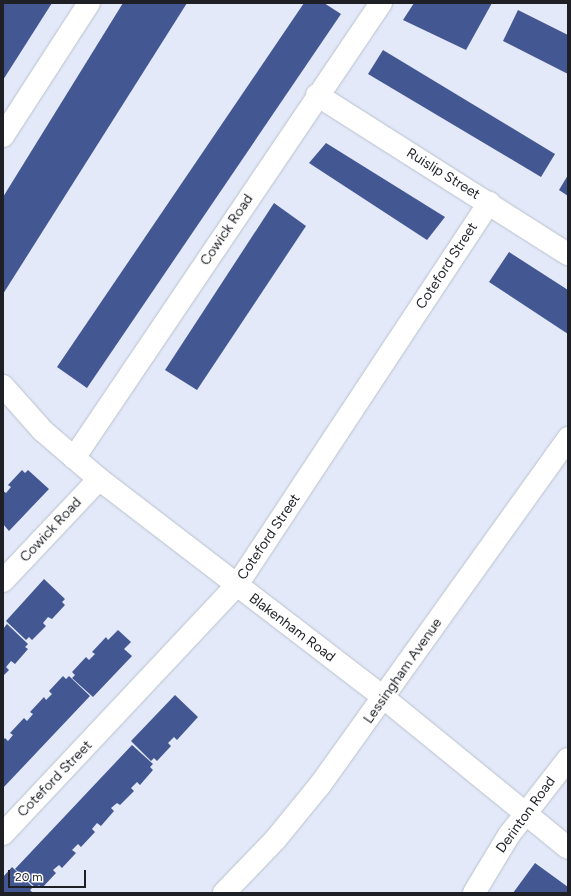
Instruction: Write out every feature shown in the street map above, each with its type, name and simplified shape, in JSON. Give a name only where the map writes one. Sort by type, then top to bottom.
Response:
[{"type":"street","points":[[3,136],[89,3]]},
{"type":"street","name":"Cowick Road","points":[[74,458],[317,95],[381,3]]},
{"type":"street","name":"Ruislip Street","points":[[317,95],[568,254]]},
{"type":"street","name":"Coteford Street","points":[[3,834],[237,585],[489,203]]},
{"type":"street","name":"Blakenham Road","points":[[3,386],[43,431],[99,479],[384,698],[524,814],[568,848]]},
{"type":"street","name":"Lessingham Avenue","points":[[224,893],[300,811],[384,698],[568,438]]},
{"type":"street","name":"Cowick Road","points":[[3,581],[99,479]]},
{"type":"street","name":"Derinton Road","points":[[474,893],[524,814],[568,759]]},
{"type":"building","points":[[3,3],[52,3],[3,80]]},
{"type":"building","points":[[123,3],[187,3],[3,294],[3,197]]},
{"type":"building","points":[[304,3],[324,3],[341,14],[87,388],[57,367]]},
{"type":"building","points":[[414,3],[492,3],[466,50],[403,20]]},
{"type":"building","points":[[518,10],[568,35],[568,74],[503,41]]},
{"type":"building","points":[[383,50],[555,154],[541,177],[368,74]]},
{"type":"building","points":[[326,143],[445,217],[427,240],[309,163]]},
{"type":"building","points":[[568,175],[568,196],[559,190]]},
{"type":"building","points":[[274,203],[306,226],[197,390],[165,370]]},
{"type":"building","points":[[509,252],[568,290],[568,334],[489,282]]},
{"type":"building","points":[[22,470],[25,473],[28,470],[49,489],[9,531],[3,524],[3,491],[6,493],[11,487],[8,485]]},
{"type":"building","points":[[44,579],[65,599],[62,602],[65,605],[52,619],[48,617],[43,623],[46,626],[32,640],[29,637],[26,640],[6,621]]},
{"type":"building","points":[[7,624],[28,644],[25,647],[28,649],[15,664],[11,661],[6,667],[9,670],[3,676],[3,629]]},
{"type":"building","points":[[118,630],[131,642],[124,649],[132,656],[93,697],[72,678],[75,675],[72,672],[86,657],[89,660],[95,654],[92,652],[106,637],[108,640]]},
{"type":"building","points":[[63,676],[66,679],[69,676],[90,696],[3,788],[3,740],[5,738],[8,741],[13,735],[10,733],[24,718],[27,721],[33,714],[30,712],[44,697],[46,700],[52,694],[49,691]]},
{"type":"building","points":[[175,695],[198,717],[177,740],[174,737],[168,743],[171,746],[157,761],[154,758],[151,761],[131,741]]},
{"type":"building","points":[[132,745],[153,764],[150,767],[153,770],[140,785],[137,782],[131,788],[134,791],[120,805],[117,803],[111,808],[114,811],[101,826],[97,823],[92,829],[95,832],[81,847],[78,844],[72,850],[76,853],[62,868],[59,865],[53,870],[56,873],[42,888],[39,885],[36,888],[15,869]]},
{"type":"building","points":[[535,863],[568,887],[568,893],[513,893]]},
{"type":"building","points":[[12,867],[33,887],[30,890],[33,893],[3,893],[3,877]]}]
